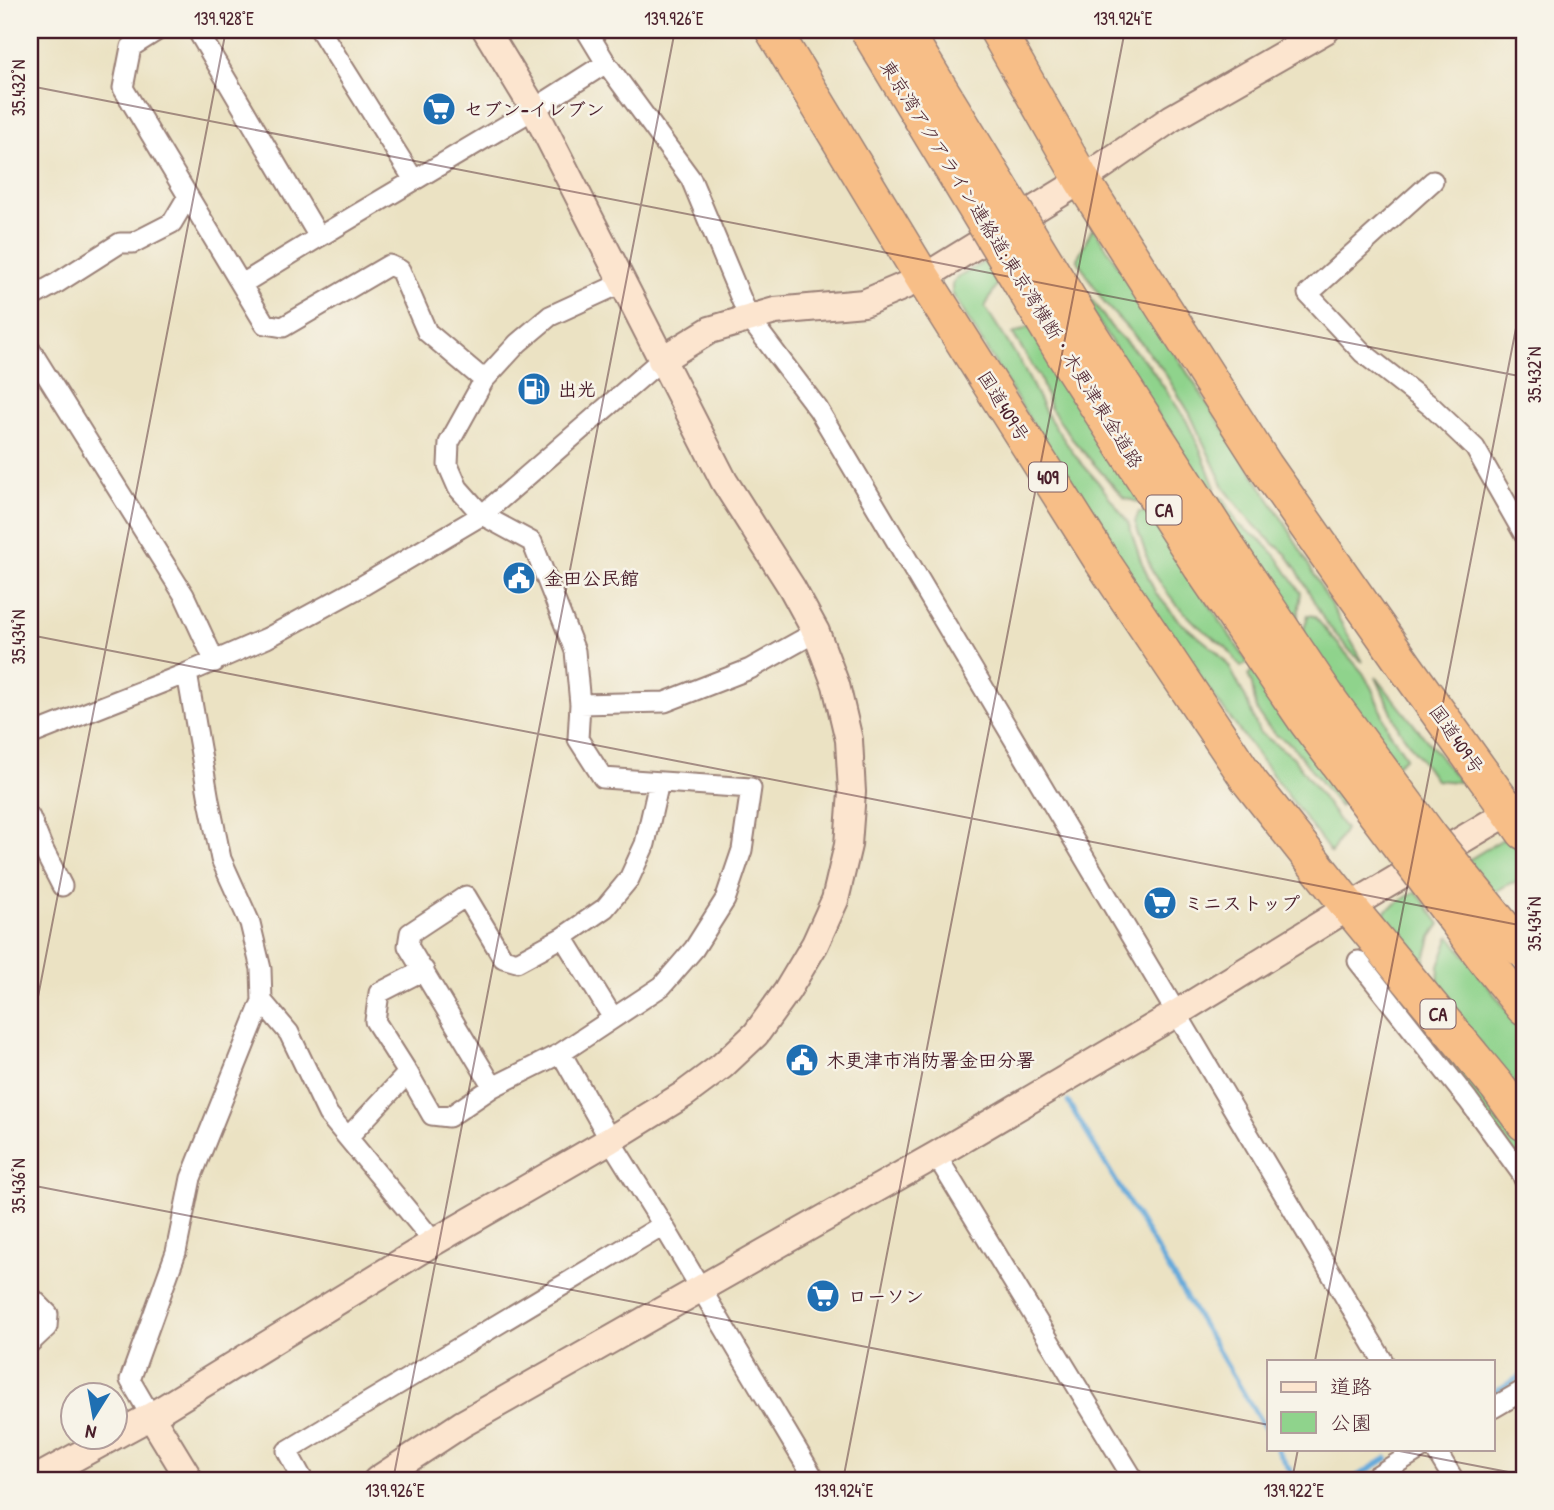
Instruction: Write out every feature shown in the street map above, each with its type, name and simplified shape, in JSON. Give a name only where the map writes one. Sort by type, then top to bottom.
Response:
[{"type":"highway","name":"国道409号","points":[[773,30],[923,278],[1100,558],[1250,782],[1349,907]]},
{"type":"highway","name":"東京湾アクアライン連絡道;東京湾横断・木更津東金道路","points":[[868,30],[1063,353],[1200,567],[1306,721],[1524,1008]]},
{"type":"highway","name":"東京湾アクアライン連絡道;東京湾横断・木更津東金道路","points":[[904,30],[1091,336],[1332,704],[1430,838],[1523,951]]},
{"type":"highway","name":"国道409号","points":[[997,30],[1082,180],[1265,466],[1519,816]]},
{"type":"highway","name":"CA","points":[[1349,907],[1497,1086],[1524,1123]]},
{"type":"street","points":[[158,30],[131,47],[123,88],[265,324],[283,327],[389,265],[400,270],[427,332],[484,380]]},
{"type":"street","points":[[197,30],[319,237]]},
{"type":"street","points":[[320,30],[414,180]]},
{"type":"street","points":[[130,1428],[434,1242],[610,1140],[683,1095],[722,1066],[756,1034],[787,991],[815,944],[835,900],[848,845],[852,792],[849,740],[836,685],[816,632],[792,588],[724,481],[534,109],[486,30]]},
{"type":"street","points":[[586,30],[606,63],[691,179],[749,318],[818,409],[1382,1360]]},
{"type":"street","points":[[30,735],[215,662],[268,638],[482,515],[661,360],[710,330],[775,311],[864,303],[923,278],[1082,180],[1172,118],[1326,30]]},
{"type":"street","points":[[242,284],[606,63]]},
{"type":"street","points":[[1433,181],[1308,294],[1363,353],[1432,407],[1475,448],[1524,534]]},
{"type":"street","points":[[30,298],[120,243],[133,243],[172,223],[188,195]]},
{"type":"street","points":[[424,970],[379,993],[375,1021],[432,1115],[449,1118],[493,1087],[561,1053],[662,986],[694,949],[725,900],[742,850],[751,788],[603,778],[578,739],[580,704],[575,651],[532,542],[482,515],[457,488],[448,465],[449,443],[484,380],[518,343],[550,316],[624,282]]},
{"type":"street","points":[[30,349],[184,595],[215,662]]},
{"type":"street","points":[[580,704],[666,702],[750,670],[816,632]]},
{"type":"street","points":[[187,673],[221,859],[250,923],[261,969],[262,1001],[191,1178],[176,1252],[130,1380],[190,1480]]},
{"type":"street","points":[[493,1087],[408,946],[410,933],[466,896],[503,958],[517,962],[563,937],[605,908],[629,879],[645,844],[659,782]]},
{"type":"street","points":[[377,1480],[462,1424],[936,1156],[1349,907],[1519,816]]},
{"type":"street","points":[[30,817],[61,886]]},
{"type":"street","points":[[563,937],[613,1018]]},
{"type":"street","points":[[1358,961],[1468,1100],[1524,1179]]},
{"type":"street","points":[[262,1001],[289,1033],[328,1114],[434,1242]]},
{"type":"street","points":[[561,1053],[610,1140],[815,1480]]},
{"type":"street","points":[[348,1137],[408,1073]]},
{"type":"street","points":[[936,1156],[1134,1480]]},
{"type":"street","points":[[303,1480],[287,1451],[663,1225]]},
{"type":"street","points":[[30,1296],[48,1314],[47,1327],[30,1343]]},
{"type":"street","points":[[1494,1407],[1524,1390]]},
{"type":"street","points":[[34,1480],[89,1450]]},
{"type":"street","points":[[1370,1480],[1418,1450]]},
{"type":"street","points":[[1436,1450],[1454,1480]]},
{"type":"green space","points":[[1093,227],[1288,528],[1363,662],[1325,622],[1286,554],[1247,517],[1225,489],[1190,414],[1163,370],[1105,304],[1077,259]]},
{"type":"green space","points":[[989,259],[1000,279],[985,307],[1021,363],[1047,415],[1076,457],[1128,522],[1155,592],[1179,621],[1216,651],[1229,666],[1259,732],[1293,757],[1345,829],[1331,853],[1117,562],[952,293],[952,285],[956,279]]},
{"type":"green space","points":[[1084,289],[1112,328],[1148,364],[1186,420],[1215,488],[1205,490],[1079,291]]},
{"type":"green space","points":[[1030,326],[1142,503],[1124,498],[1072,439],[1050,407],[1040,378],[1013,334]]},
{"type":"green space","points":[[1210,499],[1224,499],[1238,524],[1262,541],[1277,557],[1301,593],[1296,629]]},
{"type":"green space","points":[[1139,512],[1148,512],[1248,663],[1241,667],[1226,647],[1198,626],[1166,591],[1151,569],[1135,522]]},
{"type":"green space","points":[[1308,615],[1314,616],[1363,673],[1389,731],[1406,757],[1396,765],[1302,636]]},
{"type":"green space","points":[[1253,670],[1346,800],[1340,807],[1292,745],[1276,735],[1264,722],[1256,709],[1248,675]]},
{"type":"green space","points":[[1376,677],[1460,782],[1435,780],[1399,729]]},
{"type":"green space","points":[[1503,839],[1513,842],[1524,854],[1524,881],[1511,883],[1493,893],[1467,861]]},
{"type":"green space","points":[[1416,891],[1440,924],[1431,937],[1422,971],[1383,918],[1386,910]]},
{"type":"green space","points":[[1450,936],[1524,1031],[1524,1102],[1438,987],[1439,966]]},
{"type":"green space","points":[[1364,952],[1423,1017],[1524,1152],[1524,1171],[1359,956]]},
{"type":"waterway","points":[[1068,1102],[1267,1432]]},
{"type":"waterway","points":[[1494,1392],[1524,1374]]},
{"type":"waterway","points":[[1278,1450],[1296,1480]]},
{"type":"waterway","points":[[1351,1480],[1387,1458]]},
{"type":"place","name":"セブン-イレブン","points":[[439,109]]},
{"type":"place","name":"出光","points":[[534,389]]},
{"type":"place","name":"金田公民館","points":[[519,578]]},
{"type":"place","name":"ミニストップ","points":[[1160,903]]},
{"type":"place","name":"木更津市消防署金田分署","points":[[802,1060]]},
{"type":"place","name":"ローソン","points":[[823,1296]]}]
